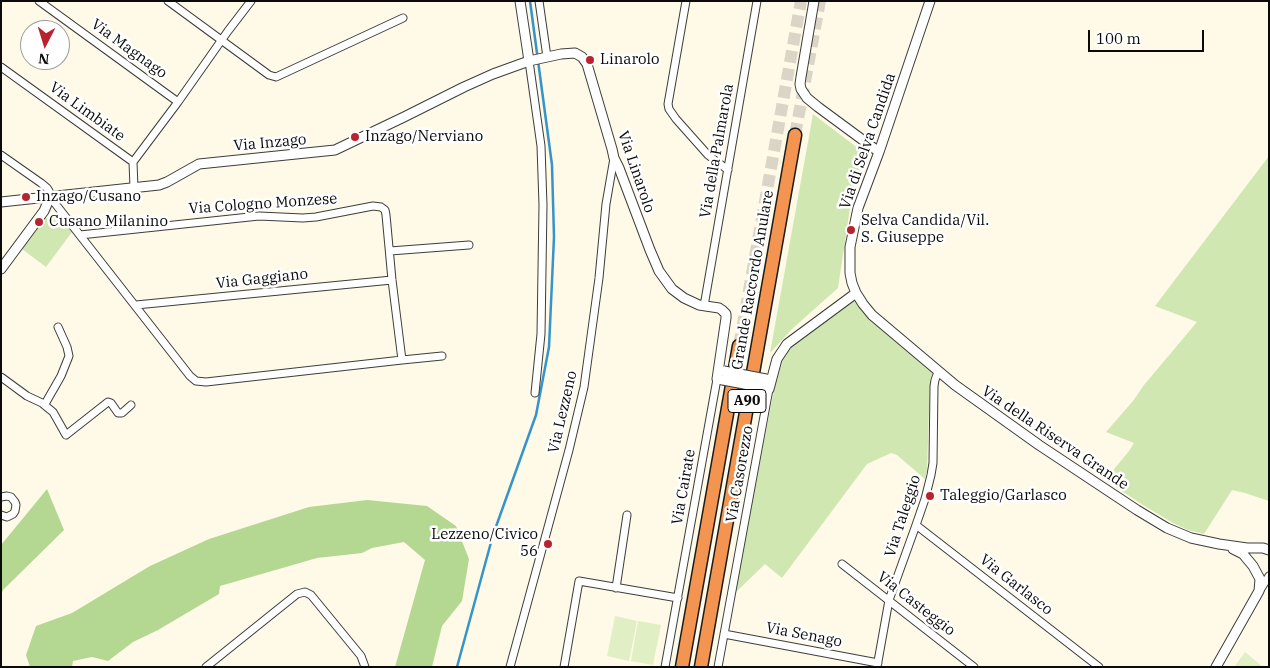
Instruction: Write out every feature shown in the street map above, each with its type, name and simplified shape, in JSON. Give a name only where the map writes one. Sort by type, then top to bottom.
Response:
[{"type":"highway","name":"Grande Raccordo Anulare","points":[[701,667],[795,135]]},
{"type":"highway","name":"Grande Raccordo Anulare","points":[[682,667],[739,346]]},
{"type":"street","name":"Via Magnago","points":[[39,1],[178,102]]},
{"type":"street","points":[[168,1],[269,75],[276,77],[403,18]]},
{"type":"street","points":[[134,188],[133,162],[251,1]]},
{"type":"street","points":[[520,1],[541,146],[543,205],[541,334],[535,393]]},
{"type":"street","points":[[539,1],[547,57]]},
{"type":"street","points":[[686,1],[669,109],[708,155],[728,170]]},
{"type":"street","name":"Via della Palmarola","points":[[704,306],[757,1]]},
{"type":"street","points":[[814,1],[800,88],[811,102],[879,152]]},
{"type":"street","name":"Via di Selva Candida","points":[[856,293],[850,273],[850,247],[858,208],[930,1]]},
{"type":"street","name":"Via Linarolo","points":[[529,61],[573,53],[580,55],[584,59],[590,72],[614,158],[650,250],[662,275],[668,285],[690,302],[719,308],[725,313]]},
{"type":"street","name":"Via Inzago","points":[[1,202],[164,183],[199,164],[335,150],[464,87],[529,61]]},
{"type":"street","name":"Via Limbiate","points":[[1,67],[133,162]]},
{"type":"street","points":[[1,155],[41,183],[48,191],[50,197],[190,376],[198,381],[206,382],[442,356]]},
{"type":"street","name":"Via Lezzeno","points":[[510,667],[569,450],[584,387],[606,204],[614,158]]},
{"type":"street","points":[[1,269],[44,211],[50,197]]},
{"type":"street","name":"Via Cologno Monzese","points":[[80,234],[259,216],[303,218],[375,206],[381,207],[385,211],[402,360]]},
{"type":"street","points":[[390,251],[469,245]]},
{"type":"street","name":"Via Gaggiano","points":[[136,305],[392,280]]},
{"type":"street","name":"Via della Riserva Grande","points":[[856,293],[872,315],[962,391],[1033,441],[1144,514],[1184,536],[1219,544],[1269,550]]},
{"type":"street","name":"Via Casorezzo","points":[[718,667],[768,384],[779,356],[787,344],[856,293]]},
{"type":"street","name":"Via Cairate","points":[[665,667],[721,375],[725,313]]},
{"type":"street","points":[[45,404],[61,376],[69,356],[58,327]]},
{"type":"street","name":"Via Taleggio","points":[[877,665],[889,600],[927,493],[932,472],[935,382],[938,372]]},
{"type":"street","points":[[721,375],[768,384]]},
{"type":"street","points":[[1,376],[27,396],[45,404],[53,412],[66,435],[108,402],[120,414],[131,405]]},
{"type":"street","points":[[1,497],[11,497],[16,505],[13,514],[2,517]]},
{"type":"street","points":[[616,588],[626,515]]},
{"type":"street","name":"Via Garlasco","points":[[916,525],[1099,667]]},
{"type":"street","points":[[1219,544],[1237,550],[1245,556],[1258,575],[1260,581],[1259,591]]},
{"type":"street","name":"Via Casteggio","points":[[842,564],[974,667]]},
{"type":"street","points":[[1216,667],[1269,576]]},
{"type":"street","points":[[564,667],[579,581],[678,598]]},
{"type":"street","points":[[206,667],[297,594],[305,592],[312,595],[361,656],[365,667]]},
{"type":"street","name":"Via Senago","points":[[724,634],[877,665]]},
{"type":"green space","points":[[813,114],[867,155],[850,208],[838,288],[792,329],[770,353]]},
{"type":"green space","points":[[1269,156],[1269,501],[1232,490],[1204,534],[1188,530],[1173,523],[1105,480],[1134,443],[1106,432],[1197,322],[1155,306]]},
{"type":"green space","points":[[43,218],[59,218],[72,232],[46,267],[22,249]]},
{"type":"green space","points":[[852,298],[868,316],[933,372],[930,379],[925,479],[897,455],[891,453],[867,464],[782,578],[765,564],[734,594],[774,390],[784,356],[797,340]]},
{"type":"green space","points":[[47,489],[64,530],[1,594],[1,545]]},
{"type":"green space","points":[[367,500],[427,506],[456,526],[469,559],[462,601],[442,626],[432,667],[395,667],[425,560],[404,542],[372,548],[362,553],[317,558],[220,586],[219,594],[158,630],[133,642],[108,661],[92,657],[73,661],[72,667],[30,667],[26,655],[36,626],[72,613],[150,566],[209,539],[309,507]]},
{"type":"green space","points":[[615,616],[637,621],[629,661],[607,656]]},
{"type":"green space","points":[[638,621],[661,625],[653,665],[631,661]]},
{"type":"green space","points":[[1245,652],[1263,667],[1234,667]]},
{"type":"waterway","points":[[457,667],[493,535],[536,415],[549,347],[554,237],[552,165],[530,1]]},
{"type":"tunnel","points":[[739,346],[801,1]]},
{"type":"tunnel","points":[[795,135],[820,1]]},
{"type":"place","name":"Linarolo","points":[[590,60]]},
{"type":"place","name":"Inzago/Nerviano","points":[[355,137]]},
{"type":"place","name":"Inzago/Cusano","points":[[26,197]]},
{"type":"place","name":"Cusano Milanino","points":[[39,222]]},
{"type":"place","name":"Selva Candida/Vil. S. Giuseppe","points":[[851,230]]},
{"type":"place","name":"Taleggio/Garlasco","points":[[930,496]]},
{"type":"place","name":"Lezzeno/Civico 56","points":[[548,544]]}]
